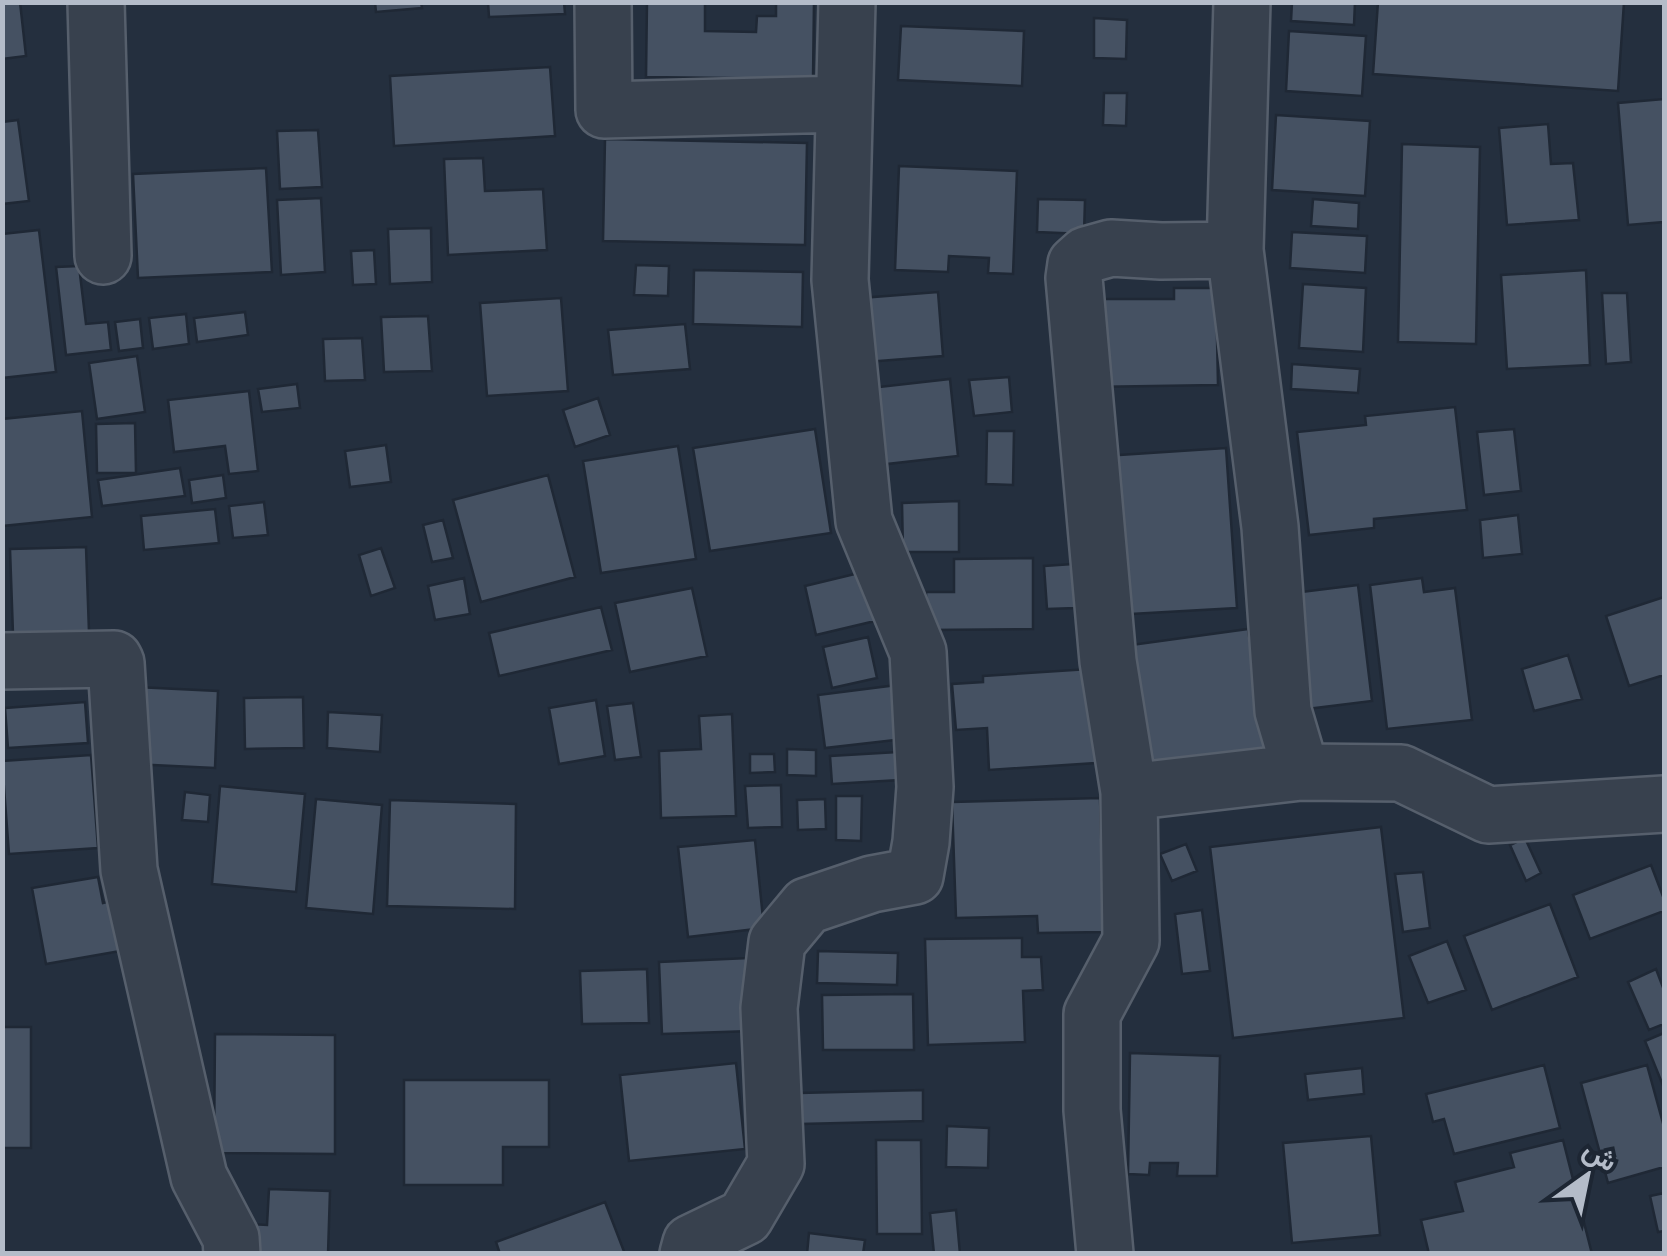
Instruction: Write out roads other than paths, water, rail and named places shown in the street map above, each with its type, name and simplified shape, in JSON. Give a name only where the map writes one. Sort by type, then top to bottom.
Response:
[{"type":"street","points":[[96,2],[104,256]]},
{"type":"street","points":[[603,2],[604,110],[844,104]]},
{"type":"street","points":[[688,1254],[691,1244],[745,1216],[776,1164],[769,1008],[777,942],[807,906],[872,884],[915,876],[922,842],[924,787],[918,652],[864,521],[840,280],[847,2]]},
{"type":"street","points":[[1242,2],[1235,250],[1270,528],[1283,710],[1301,772]]},
{"type":"street","points":[[1105,1254],[1092,1110],[1092,1014],[1131,941],[1128,792],[1108,661],[1074,278],[1076,264],[1086,255],[1111,248],[1235,250]]},
{"type":"street","points":[[2,661],[114,659],[116,663],[129,870],[199,1177],[231,1238],[232,1254]]},
{"type":"street","points":[[1128,792],[1301,772],[1401,773],[1488,815],[1664,804]]}]
